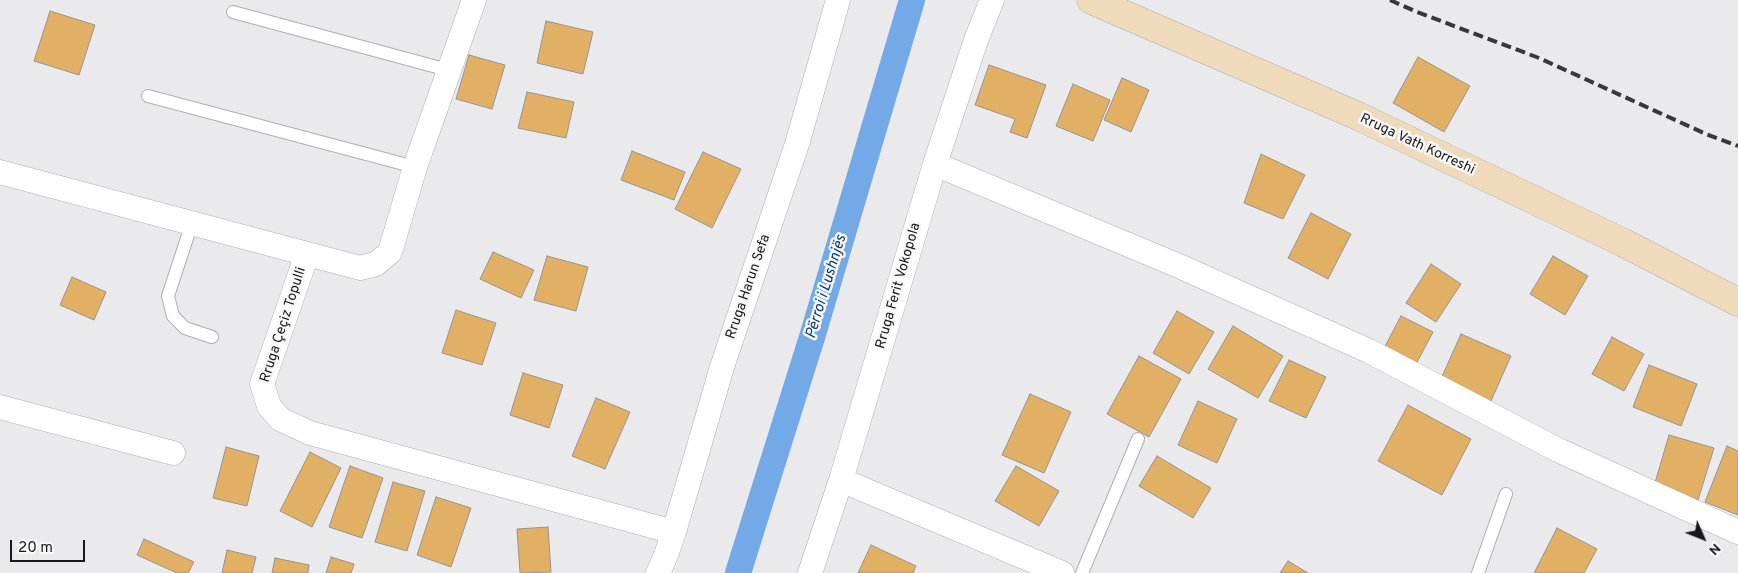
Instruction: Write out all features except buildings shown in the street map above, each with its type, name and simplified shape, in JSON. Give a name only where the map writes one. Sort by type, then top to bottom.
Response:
[{"type":"main road","name":"Rruga Vath Korreshi","points":[[1091,0],[1358,116],[1624,243],[1738,302]]},
{"type":"street","points":[[307,254],[360,268],[376,264],[390,252],[415,167],[474,0]]},
{"type":"street","name":"Rruga Harun Sefa","points":[[658,573],[674,532],[725,358],[798,141],[838,0]]},
{"type":"street","name":"Rruga Ferit Vokopola","points":[[810,573],[841,480],[935,164],[976,40],[992,0]]},
{"type":"street","points":[[935,164],[1179,266],[1369,351],[1558,450],[1738,532]]},
{"type":"street","name":"Rruga Çeçiz Topulli","points":[[0,172],[307,254],[262,384],[269,406],[280,419],[310,433],[674,532]]},
{"type":"street","points":[[0,408],[173,453]]},
{"type":"street","points":[[841,480],[1062,573]]},
{"type":"lane","points":[[233,12],[448,70]]},
{"type":"lane","points":[[148,96],[415,167]]},
{"type":"lane","points":[[192,223],[168,296],[173,316],[185,328],[212,337]]},
{"type":"lane","points":[[1082,573],[1138,439]]},
{"type":"lane","points":[[1478,573],[1506,494]]},
{"type":"waterway","name":"Përroi i Lushnjës","points":[[738,573],[813,334],[912,0]]},
{"type":"railway","points":[[1390,0],[1539,58],[1706,134],[1738,146]]}]
